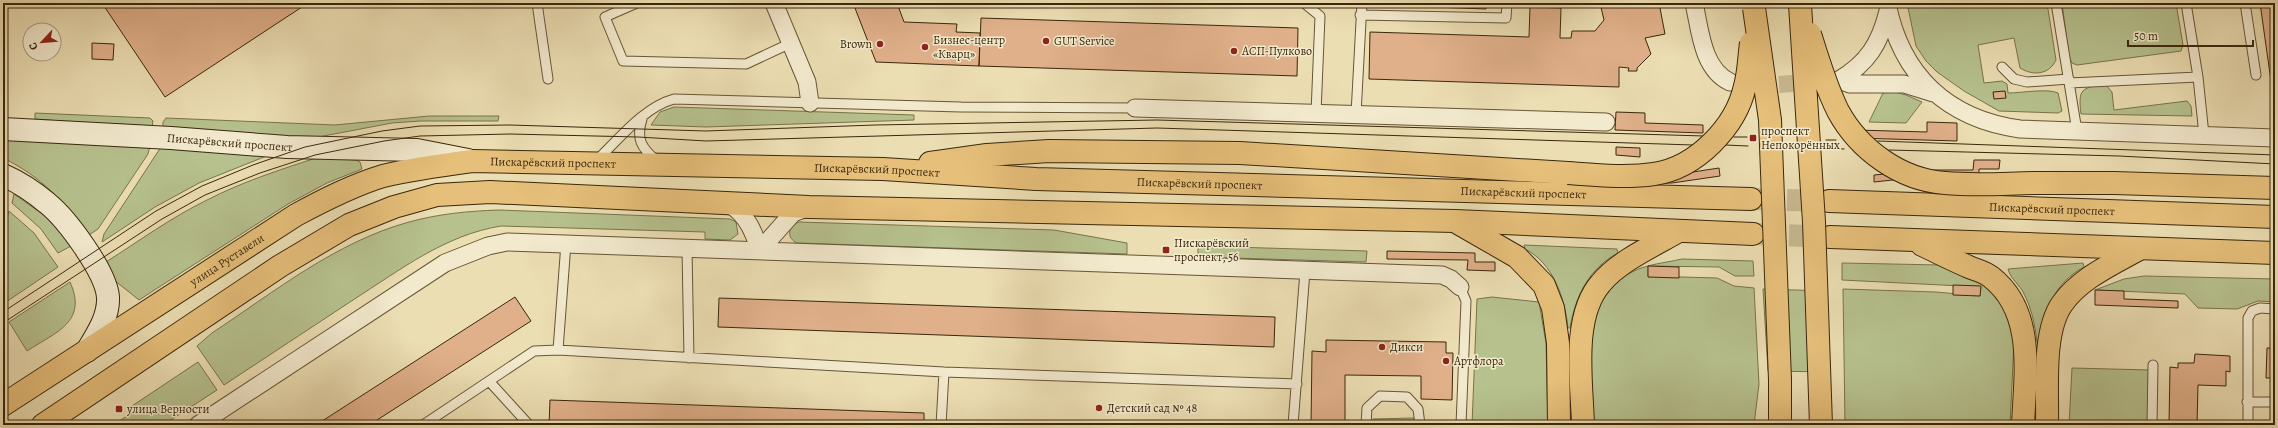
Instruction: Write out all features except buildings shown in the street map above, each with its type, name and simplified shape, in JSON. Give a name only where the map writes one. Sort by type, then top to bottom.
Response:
[{"type":"main road","points":[[1800,4],[1825,79],[1838,111],[1851,130],[1882,160],[1912,176],[1939,182],[2114,183],[2275,188]]},
{"type":"main road","points":[[1800,4],[1814,222],[1821,425]]},
{"type":"main road","points":[[883,169],[987,155],[1049,151],[1240,153],[1568,173],[1654,174],[1677,168],[1697,157],[1723,131],[1739,103],[1745,86],[1754,6]]},
{"type":"main road","points":[[1754,6],[1770,120],[1780,425]]},
{"type":"main road","name":"Пискарёвский проспект","points":[[3,129],[171,138],[287,147],[417,150],[472,161],[663,166],[883,169],[1036,180],[1751,199]]},
{"type":"main road","name":"улица Руставели","points":[[3,405],[289,219],[336,194],[383,176],[431,166],[472,161]]},
{"type":"main road","points":[[3,175],[16,181],[48,204],[89,254],[104,280],[108,297],[107,312],[102,325],[87,350]]},
{"type":"main road","points":[[43,425],[280,266],[349,226],[394,207],[438,195],[490,192],[731,205],[1069,211],[1455,221],[1753,234]]},
{"type":"main road","name":"Пискарёвский проспект","points":[[1829,201],[2275,217]]},
{"type":"main road","points":[[1455,221],[1518,257],[1544,285],[1553,308],[1558,343],[1559,425]]},
{"type":"main road","points":[[1583,425],[1580,342],[1587,304],[1601,282],[1627,262],[1679,231]]},
{"type":"main road","points":[[1830,237],[2275,253]]},
{"type":"main road","points":[[1911,240],[1990,276],[2004,289],[2013,302],[2022,326],[2026,355],[2023,425]]},
{"type":"main road","points":[[2047,425],[2049,356],[2052,328],[2062,304],[2081,284],[2139,249]]},
{"type":"street","points":[[774,3],[807,82],[810,103]]},
{"type":"street","points":[[1694,3],[1706,54],[1715,70],[1730,82]]},
{"type":"street","points":[[1888,7],[1884,26],[1868,58],[1856,70],[1840,80],[1850,84],[1904,84],[1936,93]]},
{"type":"street","points":[[1888,7],[1899,40],[1914,70],[1936,93],[1964,114],[1995,126],[2020,129],[2275,138]]},
{"type":"street","points":[[1135,108],[1606,122]]},
{"type":"street","points":[[731,205],[743,214],[753,229],[760,250]]},
{"type":"street","points":[[760,250],[793,213],[809,207]]},
{"type":"street","points":[[198,425],[446,263],[488,246],[507,242],[1442,276],[1451,279],[1460,287]]},
{"type":"lane","points":[[537,3],[548,80]]},
{"type":"lane","points":[[638,3],[605,17],[624,61],[746,64],[791,43]]},
{"type":"lane","points":[[1304,3],[1320,16],[1316,113]]},
{"type":"lane","points":[[1356,114],[1360,15],[1362,3]]},
{"type":"lane","points":[[1360,15],[1506,18],[1507,3]]},
{"type":"lane","points":[[2056,3],[2077,131]]},
{"type":"lane","points":[[2186,3],[2198,77],[2204,135]]},
{"type":"lane","points":[[2245,3],[2256,75]]},
{"type":"lane","points":[[2002,67],[2014,79],[2027,82],[2198,77]]},
{"type":"lane","points":[[594,164],[656,106],[674,99],[810,103],[1135,108]]},
{"type":"lane","points":[[642,119],[638,137],[641,145],[646,152],[663,166]]},
{"type":"lane","points":[[558,350],[566,243]]},
{"type":"lane","points":[[687,248],[689,358]]},
{"type":"lane","points":[[1293,425],[1305,271]]},
{"type":"lane","points":[[1460,287],[1466,301],[1461,425]]},
{"type":"lane","points":[[2248,425],[2248,318],[2252,311],[2260,308],[2275,309]]},
{"type":"lane","points":[[423,425],[534,351],[558,350],[944,372],[1297,384]]},
{"type":"lane","points":[[2152,425],[2153,365]]},
{"type":"lane","points":[[941,425],[944,372]]},
{"type":"lane","points":[[489,381],[529,425]]},
{"type":"lane","points":[[1366,425],[1367,408],[1380,396],[1407,396],[1418,409],[1420,425]]},
{"type":"lane","points":[[2247,402],[2275,402]]},
{"type":"green space","points":[[1907,3],[2047,3],[2056,60],[2049,69],[2040,73],[2035,73],[2025,71],[2020,68],[2014,38],[1978,45],[1984,83],[2002,81],[2007,84],[2008,93],[2048,91],[2058,93],[2062,111],[2058,113],[1999,111],[1964,91],[1937,72],[1926,61],[1916,46]]},
{"type":"green space","points":[[2062,3],[2176,3],[2183,45],[2181,51],[2077,65],[2072,63],[2069,57]]},
{"type":"green space","points":[[2105,84],[2112,92],[2114,110],[2187,101],[2191,106],[2192,116],[2081,114],[2080,99],[2083,91],[2091,87]]},
{"type":"green space","points":[[1891,91],[1906,95],[1922,102],[1906,123],[1869,122],[1883,93]]},
{"type":"green space","points":[[674,107],[914,115],[914,120],[706,127],[651,125],[660,112]]},
{"type":"green space","points":[[35,113],[150,118],[153,121],[152,128],[35,119]]},
{"type":"green space","points":[[429,116],[499,116],[498,121],[420,121],[392,123],[313,138],[163,128],[163,122],[166,118],[335,125]]},
{"type":"green space","points":[[3,139],[150,146],[148,154],[98,229],[89,235],[70,211],[51,191],[29,173],[3,158]]},
{"type":"green space","points":[[161,147],[269,155],[199,183],[155,207],[102,242],[104,234]]},
{"type":"green space","points":[[316,158],[356,160],[360,162],[362,169],[327,183],[288,204],[139,300],[114,280],[106,262],[168,222],[194,207],[247,182]]},
{"type":"green space","points":[[14,194],[51,220],[71,246],[58,253],[41,229],[12,203]]},
{"type":"green space","points":[[499,210],[730,219],[736,222],[738,234],[730,240],[705,239],[705,232],[501,226],[461,237],[424,255],[224,385],[197,346],[212,333],[282,285],[331,255],[356,242],[382,231],[420,219],[453,213]]},
{"type":"green space","points":[[9,211],[34,233],[58,267],[3,304],[3,231]]},
{"type":"green space","points":[[799,222],[1054,230],[1127,243],[1127,254],[797,243],[791,238],[790,232],[792,226]]},
{"type":"green space","points":[[1524,245],[1617,249],[1618,253],[1599,267],[1585,284],[1572,316],[1570,328],[1568,328],[1564,305],[1556,282],[1543,263],[1535,255],[1525,249]]},
{"type":"green space","points":[[1198,246],[1367,251],[1366,262],[1198,257]]},
{"type":"green space","points":[[1682,259],[1753,261],[1754,276],[1735,276],[1719,267],[1648,266],[1648,276],[1717,278],[1734,286],[1754,288],[1759,384],[1754,425],[1592,425],[1589,362],[1594,319],[1602,301],[1614,285],[1632,272],[1650,265]]},
{"type":"green space","points":[[1842,263],[1940,265],[1986,285],[2004,306],[2011,326],[2014,341],[2010,425],[1845,425],[1843,289],[1936,292],[1980,296],[1981,287],[1842,280]]},
{"type":"green space","points":[[2083,263],[2084,267],[2074,273],[2058,289],[2044,319],[2040,342],[2037,342],[2034,322],[2028,302],[2008,269]]},
{"type":"green space","points":[[2144,276],[2275,279],[2275,302],[2258,301],[2237,309],[2198,308],[2185,294],[2095,290],[2124,279]]},
{"type":"green space","points":[[70,282],[75,296],[75,307],[72,316],[58,331],[27,351],[9,322]]},
{"type":"green space","points":[[1763,289],[1827,291],[1830,372],[1768,371]]},
{"type":"green space","points":[[1492,297],[1539,302],[1546,343],[1548,425],[1472,425],[1477,299]]},
{"type":"green space","points":[[198,362],[217,390],[163,425],[113,425],[135,411],[132,406]]},
{"type":"green space","points":[[2072,368],[2150,370],[2149,425],[2069,425]]},
{"type":"green space","points":[[1414,418],[1415,425],[1373,425],[1373,419]]},
{"type":"green space","points":[[110,420],[113,425],[103,425]]},
{"type":"tunnel","points":[[1754,86],[1817,82]]},
{"type":"tunnel","points":[[1754,199],[1829,201]]},
{"type":"tunnel","points":[[1756,234],[1830,237]]},
{"type":"tram line","points":[[3,312],[156,211],[202,186],[253,165],[305,147],[382,131],[420,126],[510,125],[706,131],[875,125],[1157,120],[1704,136]]},
{"type":"tram line","points":[[3,323],[162,219],[205,195],[260,173],[315,155],[384,141],[420,136],[510,134],[638,137],[706,141],[1157,128],[1693,145]]},
{"type":"tram line","points":[[1734,137],[1747,137]]},
{"type":"tram line","points":[[1826,140],[1836,140]]},
{"type":"tram line","points":[[1878,141],[2275,155]]},
{"type":"tram line","points":[[1725,145],[1748,146]]},
{"type":"tram line","points":[[1826,148],[1844,149]]},
{"type":"tram line","points":[[1889,150],[2119,156],[2275,164]]},
{"type":"place","name":"GUT Service","points":[[1046,41]]},
{"type":"place","name":"Brown","points":[[880,44]]},
{"type":"place","name":"Бизнес-центр «Кварц»","points":[[925,47]]},
{"type":"place","name":"АСП-Пулково","points":[[1234,51]]},
{"type":"place","name":"проспект Непокорённых","points":[[1753,138]]},
{"type":"place","name":"Пискарёвский проспект, 56","points":[[1166,250]]},
{"type":"place","name":"Дикси","points":[[1382,347]]},
{"type":"place","name":"Артфлора","points":[[1446,361]]},
{"type":"place","name":"Детский сад № 48","points":[[1099,408]]},
{"type":"place","name":"улица Верности","points":[[119,409]]}]
